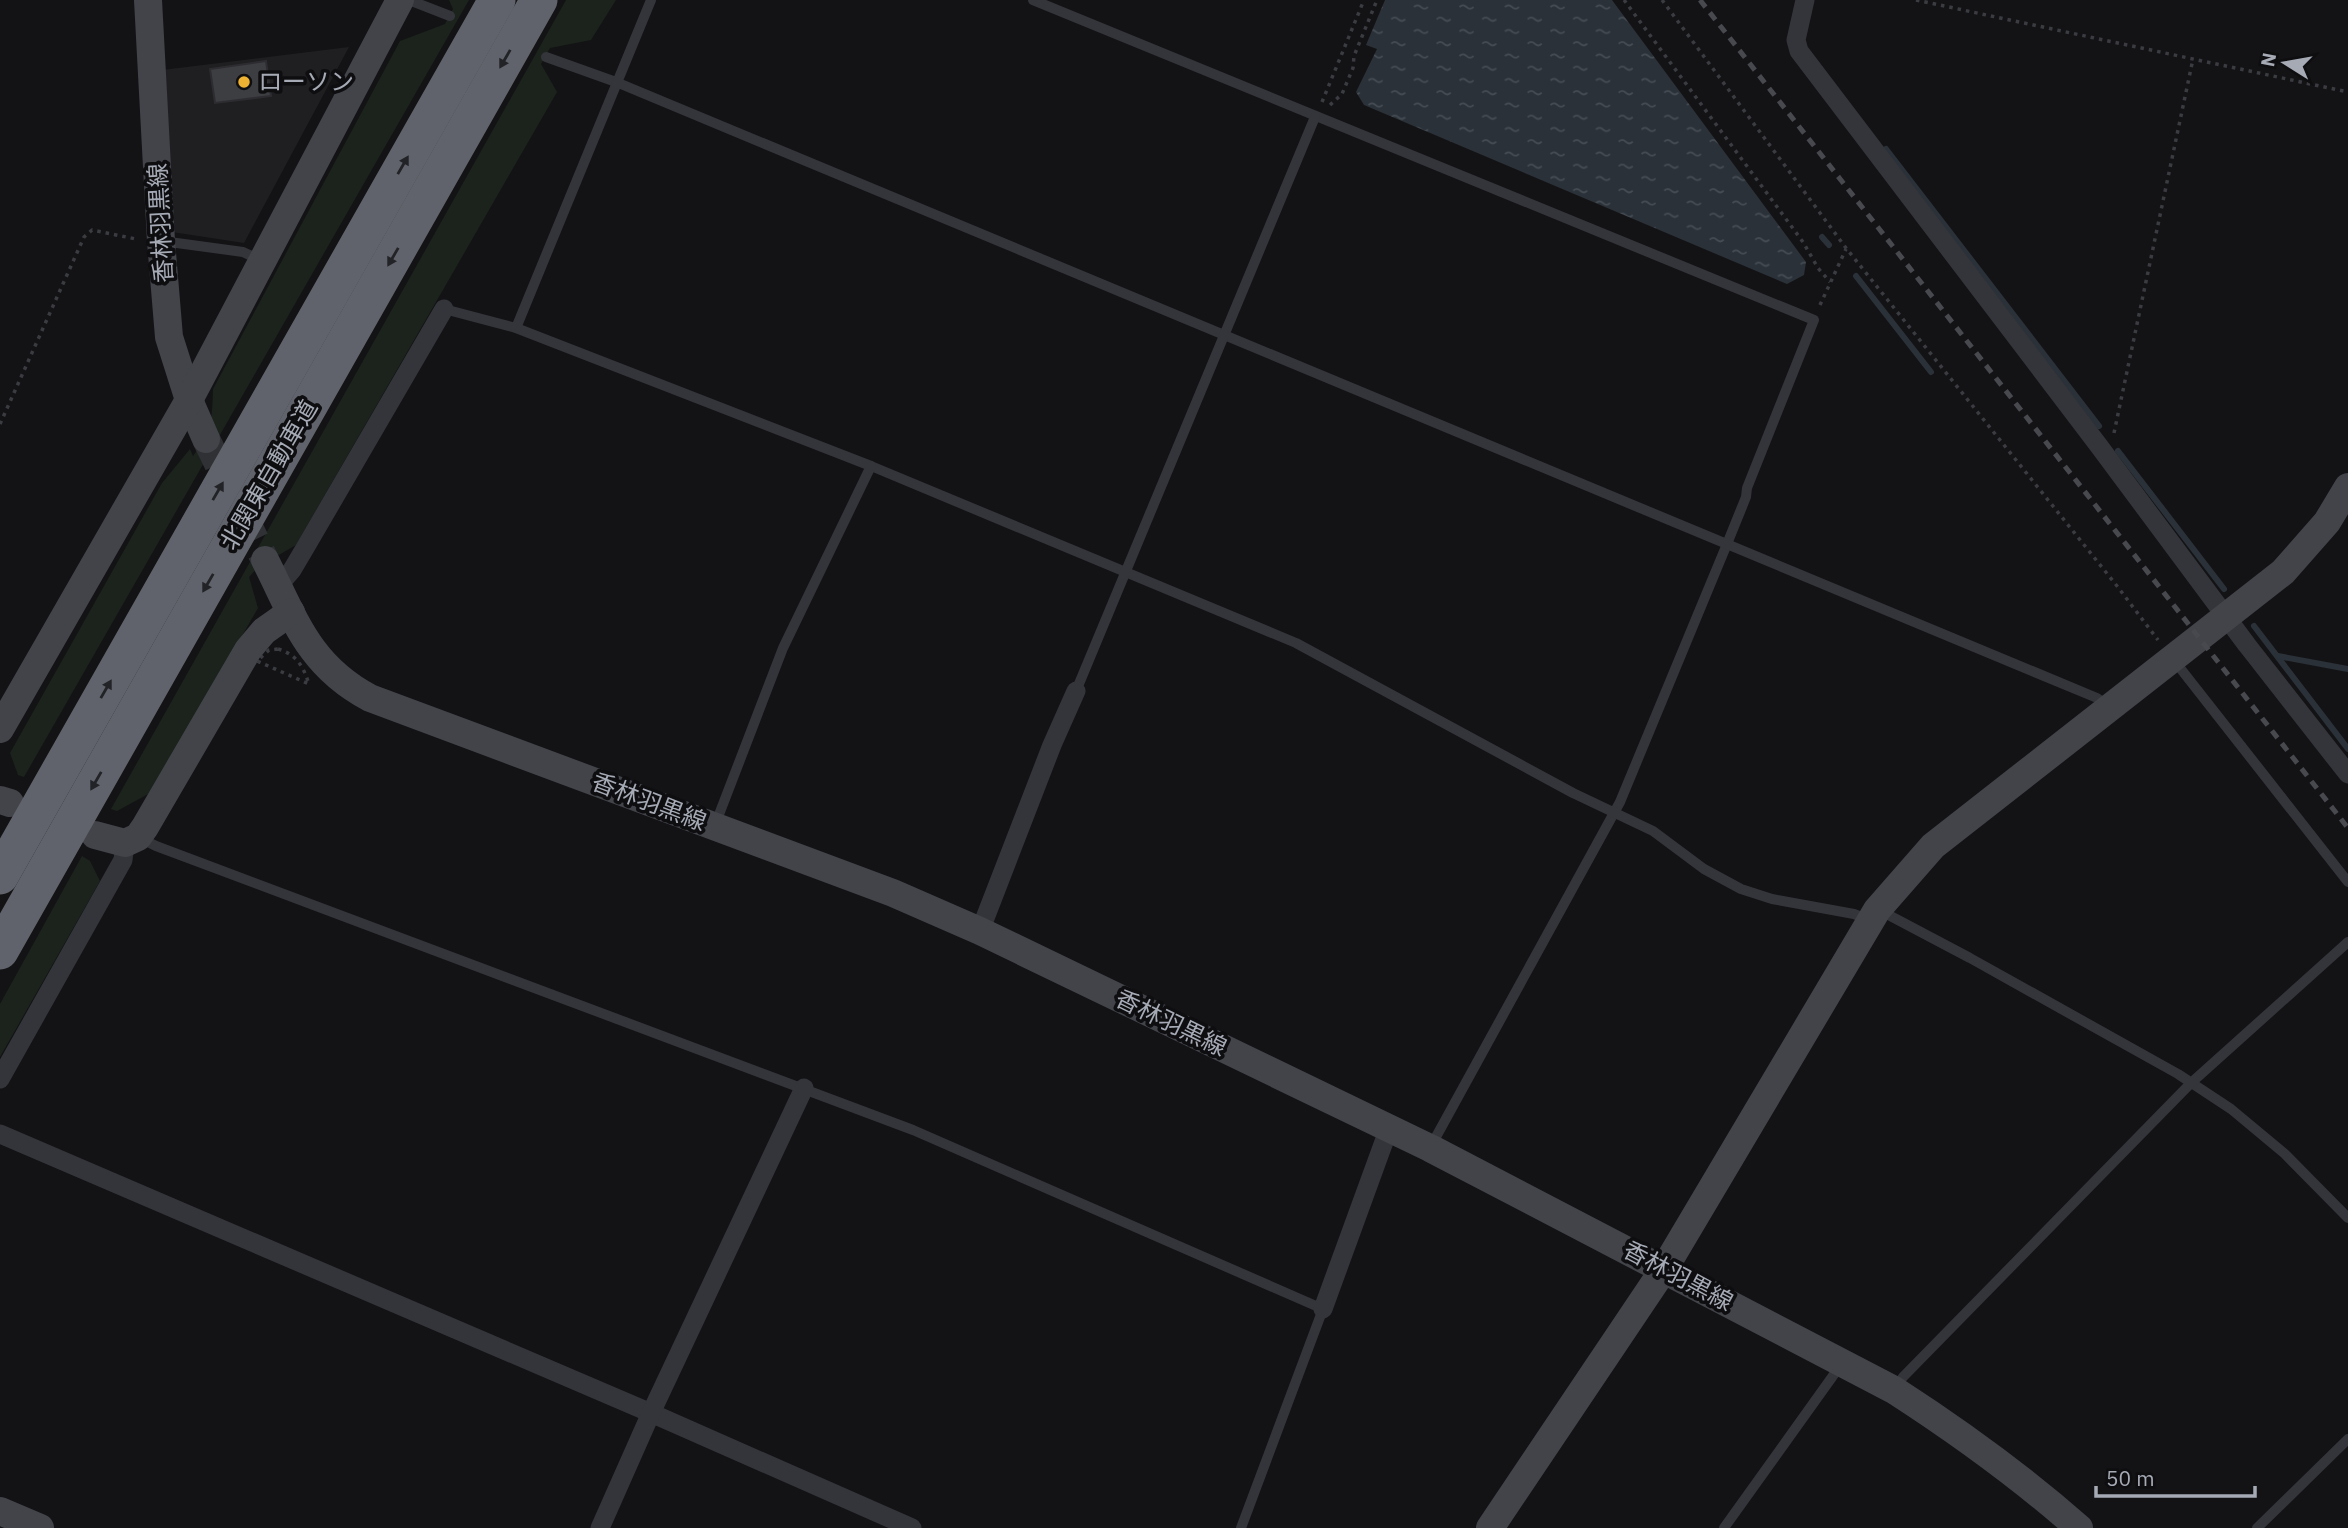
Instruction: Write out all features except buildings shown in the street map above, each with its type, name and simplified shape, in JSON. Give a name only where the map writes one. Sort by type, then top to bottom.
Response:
[{"type":"highway","name":"北関東自動車道","points":[[0,876],[497,0]]},
{"type":"highway","name":"北関東自動車道","points":[[0,951],[539,0]]},
{"type":"main road","name":"香林羽黒線","points":[[148,0],[169,337],[189,400],[206,439]]},
{"type":"main road","points":[[0,729],[189,400],[400,0]]},
{"type":"main road","points":[[1490,1528],[1664,1269],[1874,915],[1933,846],[2275,578],[2302,553],[2328,522],[2348,487]]},
{"type":"main road","name":"香林羽黒線","points":[[265,560],[305,640],[326,667],[370,698],[893,894],[981,931],[1390,1128],[1894,1390],[1985,1451],[2029,1484],[2079,1528]]},
{"type":"main road","points":[[95,835],[132,840],[163,800],[248,650],[264,631],[290,612]]},
{"type":"main road","points":[[0,1511],[40,1528]]},
{"type":"street","points":[[1805,0],[1796,40],[1798,51],[2348,774]]},
{"type":"street","points":[[278,586],[292,570],[444,309]]},
{"type":"street","points":[[981,931],[1052,745],[1076,691]]},
{"type":"street","points":[[0,1079],[132,840]]},
{"type":"street","points":[[600,1528],[650,1413],[804,1088]]},
{"type":"street","points":[[1323,1309],[1390,1128]]},
{"type":"street","points":[[0,1134],[912,1528]]},
{"type":"lane","points":[[409,0],[450,16]]},
{"type":"lane","points":[[516,328],[650,0]]},
{"type":"lane","points":[[1033,0],[1814,320],[1747,488],[1746,497],[1615,813],[1430,1148]]},
{"type":"lane","points":[[545,57],[616,82],[2097,698],[2110,707]]},
{"type":"lane","points":[[1076,691],[1315,117]]},
{"type":"lane","points":[[161,241],[243,252],[263,262]]},
{"type":"lane","points":[[444,309],[516,328],[871,466],[1127,571],[1296,643],[1562,787],[1653,831],[1704,869],[1741,889],[1772,899],[1854,914],[1874,915],[1970,958],[2191,1083],[2250,1124],[2285,1154],[2348,1218]]},
{"type":"lane","points":[[714,827],[783,648],[871,466]]},
{"type":"lane","points":[[2172,659],[2348,882]]},
{"type":"lane","points":[[132,840],[182,856],[913,1130],[1323,1309],[1241,1528]]},
{"type":"lane","points":[[1894,1390],[1903,1377],[2191,1083],[2348,942]]},
{"type":"lane","points":[[1724,1528],[1834,1377],[1842,1362]]},
{"type":"lane","points":[[2258,1528],[2348,1440]]},
{"type":"path","points":[[1315,117],[1364,0]]},
{"type":"path","points":[[1315,117],[1342,94],[1377,0]]},
{"type":"path","points":[[1624,0],[1803,242],[1829,282]]},
{"type":"path","points":[[1662,0],[1846,248],[2118,586],[2172,659]]},
{"type":"path","points":[[1916,0],[2348,92]]},
{"type":"path","points":[[2099,446],[2113,435],[2193,59]]},
{"type":"path","points":[[0,424],[84,237],[92,230],[100,230],[144,241],[161,241]]},
{"type":"path","points":[[1814,320],[1846,248]]},
{"type":"path","points":[[278,649],[290,653],[302,665],[309,684],[280,672],[257,661],[269,650],[278,649]]},
{"type":"shaded area","points":[[449,0],[469,0],[24,777],[18,775],[10,753],[162,483],[190,449],[193,456],[204,440],[211,417],[213,389],[400,41],[445,24],[453,9]]},
{"type":"shaded area","points":[[566,0],[616,0],[591,40],[550,48],[541,64],[557,92],[296,545],[277,556],[274,550],[249,577],[258,608],[152,792],[117,811],[111,809]]},
{"type":"shaded area","points":[[349,47],[244,243],[172,232],[162,70]]},
{"type":"shaded area","points":[[82,856],[90,861],[100,881],[0,1057],[0,1004]]},
{"type":"water","points":[[1385,0],[1612,0],[1806,262],[1804,275],[1787,284],[1364,105],[1356,92],[1377,49],[1366,45]]},
{"type":"waterway","points":[[1886,149],[2099,426]]},
{"type":"waterway","points":[[1822,237],[1829,245]]},
{"type":"waterway","points":[[1856,276],[1931,372]]},
{"type":"waterway","points":[[2118,451],[2224,589]]},
{"type":"waterway","points":[[2254,626],[2348,749]]},
{"type":"waterway","points":[[2278,656],[2348,669]]},
{"type":"tunnel","points":[[206,439],[265,560]]},
{"type":"railway","points":[[1700,0],[2348,828]]},
{"type":"place","name":"ローソン","points":[[244,82]]}]
